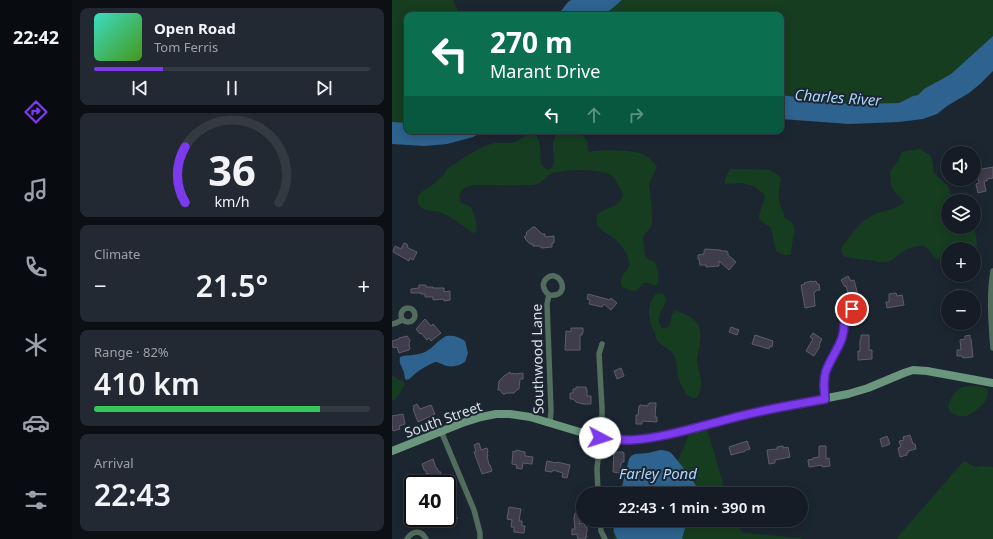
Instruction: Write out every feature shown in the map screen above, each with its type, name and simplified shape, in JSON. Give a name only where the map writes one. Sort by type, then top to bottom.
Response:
[{"type":"street","points":[[993,271],[991,287],[993,348]]},
{"type":"street","name":"Southwood Lane","points":[[549,295],[546,311],[551,411],[550,423]]},
{"type":"street","points":[[825,399],[825,376],[842,339],[844,318]]},
{"type":"street","points":[[392,324],[402,320]]},
{"type":"street","points":[[598,487],[597,468],[602,427],[599,354],[602,344]]},
{"type":"street","name":"South Street","points":[[392,451],[472,419],[496,414],[518,415],[600,438],[629,440],[654,437],[699,428],[752,413],[848,394],[868,388],[913,370],[927,370],[993,382]]},
{"type":"street","points":[[441,431],[478,520],[480,539]]},
{"type":"street","points":[[601,527],[605,539]]},
{"type":"street","points":[[407,539],[410,534],[416,532],[421,533],[426,539]]},
{"type":"green space","points":[[392,0],[453,0],[459,12],[404,12],[404,126],[392,126]]},
{"type":"green space","points":[[622,0],[993,0],[993,36],[951,74],[925,89],[918,95],[899,103],[849,104],[784,95],[784,12],[608,12]]},
{"type":"green space","points":[[533,134],[539,141],[541,165],[549,170],[554,162],[553,143],[556,134],[581,134],[586,139],[589,152],[614,150],[640,153],[650,158],[657,167],[649,184],[652,226],[644,235],[643,239],[645,255],[648,259],[655,262],[657,268],[657,285],[644,283],[636,291],[622,287],[622,277],[628,268],[629,260],[620,244],[602,230],[597,223],[597,215],[602,211],[618,204],[623,195],[622,191],[611,175],[590,170],[563,171],[550,174],[541,182],[534,185],[477,185],[466,187],[461,191],[459,197],[461,203],[470,207],[473,211],[476,232],[473,233],[448,216],[439,212],[421,208],[419,205],[418,199],[420,193],[435,183],[447,169],[476,150],[494,143],[512,143]]},
{"type":"green space","points":[[920,149],[930,155],[934,173],[941,180],[941,186],[948,186],[951,194],[941,194],[941,234],[975,234],[977,242],[941,242],[941,260],[923,246],[906,250],[887,262],[856,259],[844,256],[842,254],[842,247],[864,221],[875,214],[895,208],[905,202],[895,192],[891,185],[890,171],[898,161],[902,152]]},
{"type":"green space","points":[[730,169],[770,170],[781,179],[779,192],[780,204],[785,218],[793,223],[794,229],[791,254],[785,255],[776,251],[771,228],[759,218],[765,195],[754,186],[741,183],[725,184],[725,179]]},
{"type":"green space","points":[[662,293],[665,296],[666,302],[659,315],[659,323],[662,328],[669,327],[675,310],[691,318],[696,322],[700,329],[697,362],[701,378],[701,386],[696,398],[692,398],[685,392],[678,378],[674,355],[657,340],[650,322],[649,307],[651,302],[656,294]]},
{"type":"green space","points":[[392,375],[403,381],[405,384],[398,396],[392,401]]},
{"type":"green space","points":[[970,386],[985,388],[988,392],[986,400],[974,412],[967,416],[954,414],[949,409],[951,399],[960,388]]},
{"type":"green space","points":[[707,428],[724,487],[649,487],[675,468],[689,434]]},
{"type":"green space","points":[[964,461],[975,467],[993,467],[993,539],[896,539]]},
{"type":"green space","points":[[613,527],[739,527],[743,533],[802,538],[802,539],[614,539]]},
{"type":"water","points":[[571,0],[622,0],[608,12],[560,12]]},
{"type":"water","points":[[993,36],[993,71],[969,93],[947,106],[937,114],[923,119],[899,122],[849,124],[784,119],[784,95],[849,104],[899,103],[918,95],[924,89],[951,74]]},
{"type":"water","points":[[392,122],[404,123],[404,134],[478,134],[447,144],[424,146],[392,144]]},
{"type":"water","points":[[446,336],[461,338],[465,341],[468,353],[465,362],[458,365],[447,366],[435,362],[406,380],[400,362],[400,357],[425,352]]},
{"type":"water","name":"Farley Pond","points":[[660,450],[670,452],[696,487],[622,487],[631,456],[635,454]]},
{"type":"water","name":"Farley Pond","points":[[614,527],[685,527],[682,539],[617,539]]},
{"type":"building","points":[[993,167],[993,178],[984,181],[986,191],[978,193],[976,186],[981,186],[981,169]]},
{"type":"building","points":[[535,227],[542,234],[545,234],[545,237],[554,236],[554,243],[552,243],[552,247],[542,248],[539,246],[533,246],[533,244],[530,244],[525,239],[526,238],[524,237],[527,234],[526,233]]},
{"type":"building","points":[[404,243],[407,244],[408,248],[417,252],[413,260],[410,258],[409,261],[393,252],[395,246],[401,249]]},
{"type":"building","points":[[705,249],[727,251],[728,255],[736,262],[729,270],[719,261],[719,266],[706,267],[706,265],[700,265],[698,255],[704,254]]},
{"type":"building","points":[[848,276],[851,281],[854,280],[859,299],[852,301],[850,300],[846,286],[845,287],[841,280]]},
{"type":"building","points":[[816,281],[817,284],[819,284],[820,290],[817,290],[814,293],[815,306],[805,308],[801,285]]},
{"type":"building","points":[[419,285],[426,285],[426,287],[433,288],[444,288],[444,292],[450,291],[450,300],[433,300],[433,297],[425,297],[425,294],[411,293],[411,289],[419,288]]},
{"type":"building","points":[[896,293],[897,296],[902,295],[904,305],[887,308],[886,302],[889,302],[889,294]]},
{"type":"building","points":[[588,294],[610,300],[611,298],[617,303],[611,310],[604,304],[602,307],[589,304],[590,300],[587,299]]},
{"type":"building","points":[[425,319],[431,326],[433,324],[441,333],[431,341],[429,338],[427,340],[416,329]]},
{"type":"building","points":[[731,327],[739,330],[737,335],[729,332]]},
{"type":"building","points":[[571,328],[583,328],[583,333],[580,335],[580,350],[565,350],[566,331],[571,332]]},
{"type":"building","points":[[813,333],[822,339],[814,356],[806,351],[813,339],[810,337]]},
{"type":"building","points":[[755,335],[773,341],[772,347],[770,346],[769,349],[752,344]]},
{"type":"building","points":[[861,335],[869,335],[869,350],[872,350],[872,359],[858,360]]},
{"type":"building","points":[[970,335],[973,357],[963,358],[962,356],[957,356],[957,350],[961,350],[960,340],[965,339],[965,336]]},
{"type":"building","points":[[407,336],[410,340],[410,349],[399,353],[397,347],[392,347],[392,341]]},
{"type":"building","points":[[621,368],[624,376],[617,379],[614,371]]},
{"type":"building","points":[[510,372],[511,374],[523,373],[523,379],[520,379],[519,389],[514,393],[503,394],[500,390],[498,390],[499,381]]},
{"type":"building","points":[[576,387],[586,387],[587,396],[591,396],[591,404],[583,404],[570,399],[570,393],[573,393],[573,389],[576,389]]},
{"type":"building","points":[[649,403],[656,403],[655,417],[657,417],[657,422],[642,421],[642,424],[636,424],[636,415],[638,415],[639,406],[648,406]]},
{"type":"building","points":[[417,404],[420,409],[431,405],[435,414],[418,422],[413,409],[413,406]]},
{"type":"building","points":[[403,414],[405,424],[399,426],[400,429],[393,431],[392,416]]},
{"type":"building","points":[[910,435],[916,449],[908,451],[909,452],[907,455],[900,457],[898,448],[901,447],[899,441],[904,440],[903,437]]},
{"type":"building","points":[[887,436],[890,444],[882,447],[880,439]]},
{"type":"building","points":[[747,441],[750,449],[731,455],[729,447]]},
{"type":"building","points":[[479,443],[481,450],[487,448],[487,456],[492,471],[482,474],[474,452],[476,451],[474,445]]},
{"type":"building","points":[[783,446],[783,448],[788,447],[790,457],[775,460],[775,463],[769,464],[767,450],[777,449],[777,447]]},
{"type":"building","points":[[819,446],[826,446],[826,459],[829,458],[830,466],[822,467],[822,465],[809,467],[808,460],[819,457]]},
{"type":"building","points":[[516,450],[525,452],[525,456],[533,457],[532,464],[523,463],[522,469],[516,468],[517,465],[512,464],[513,451],[516,452]]},
{"type":"building","points":[[614,453],[624,453],[624,462],[621,464],[620,473],[613,472]]},
{"type":"building","points":[[433,459],[436,468],[439,472],[441,472],[440,475],[427,474],[422,464]]},
{"type":"building","points":[[547,461],[570,465],[567,478],[562,477],[563,473],[553,470],[552,472],[545,471]]},
{"type":"building","points":[[509,507],[521,509],[519,521],[522,521],[522,526],[525,526],[524,533],[514,532],[514,527],[511,527],[512,520],[507,519]]},
{"type":"building","points":[[576,513],[576,527],[587,527],[586,539],[578,539],[577,534],[572,535],[572,529],[575,529],[574,518]]},
{"type":"route","points":[[600,438],[629,440],[654,437],[699,428],[752,413],[825,399],[824,384],[827,369],[842,339],[844,318],[850,315],[852,309]]},
{"type":"water label","name":"Charles River","points":[[838,97]]}]
